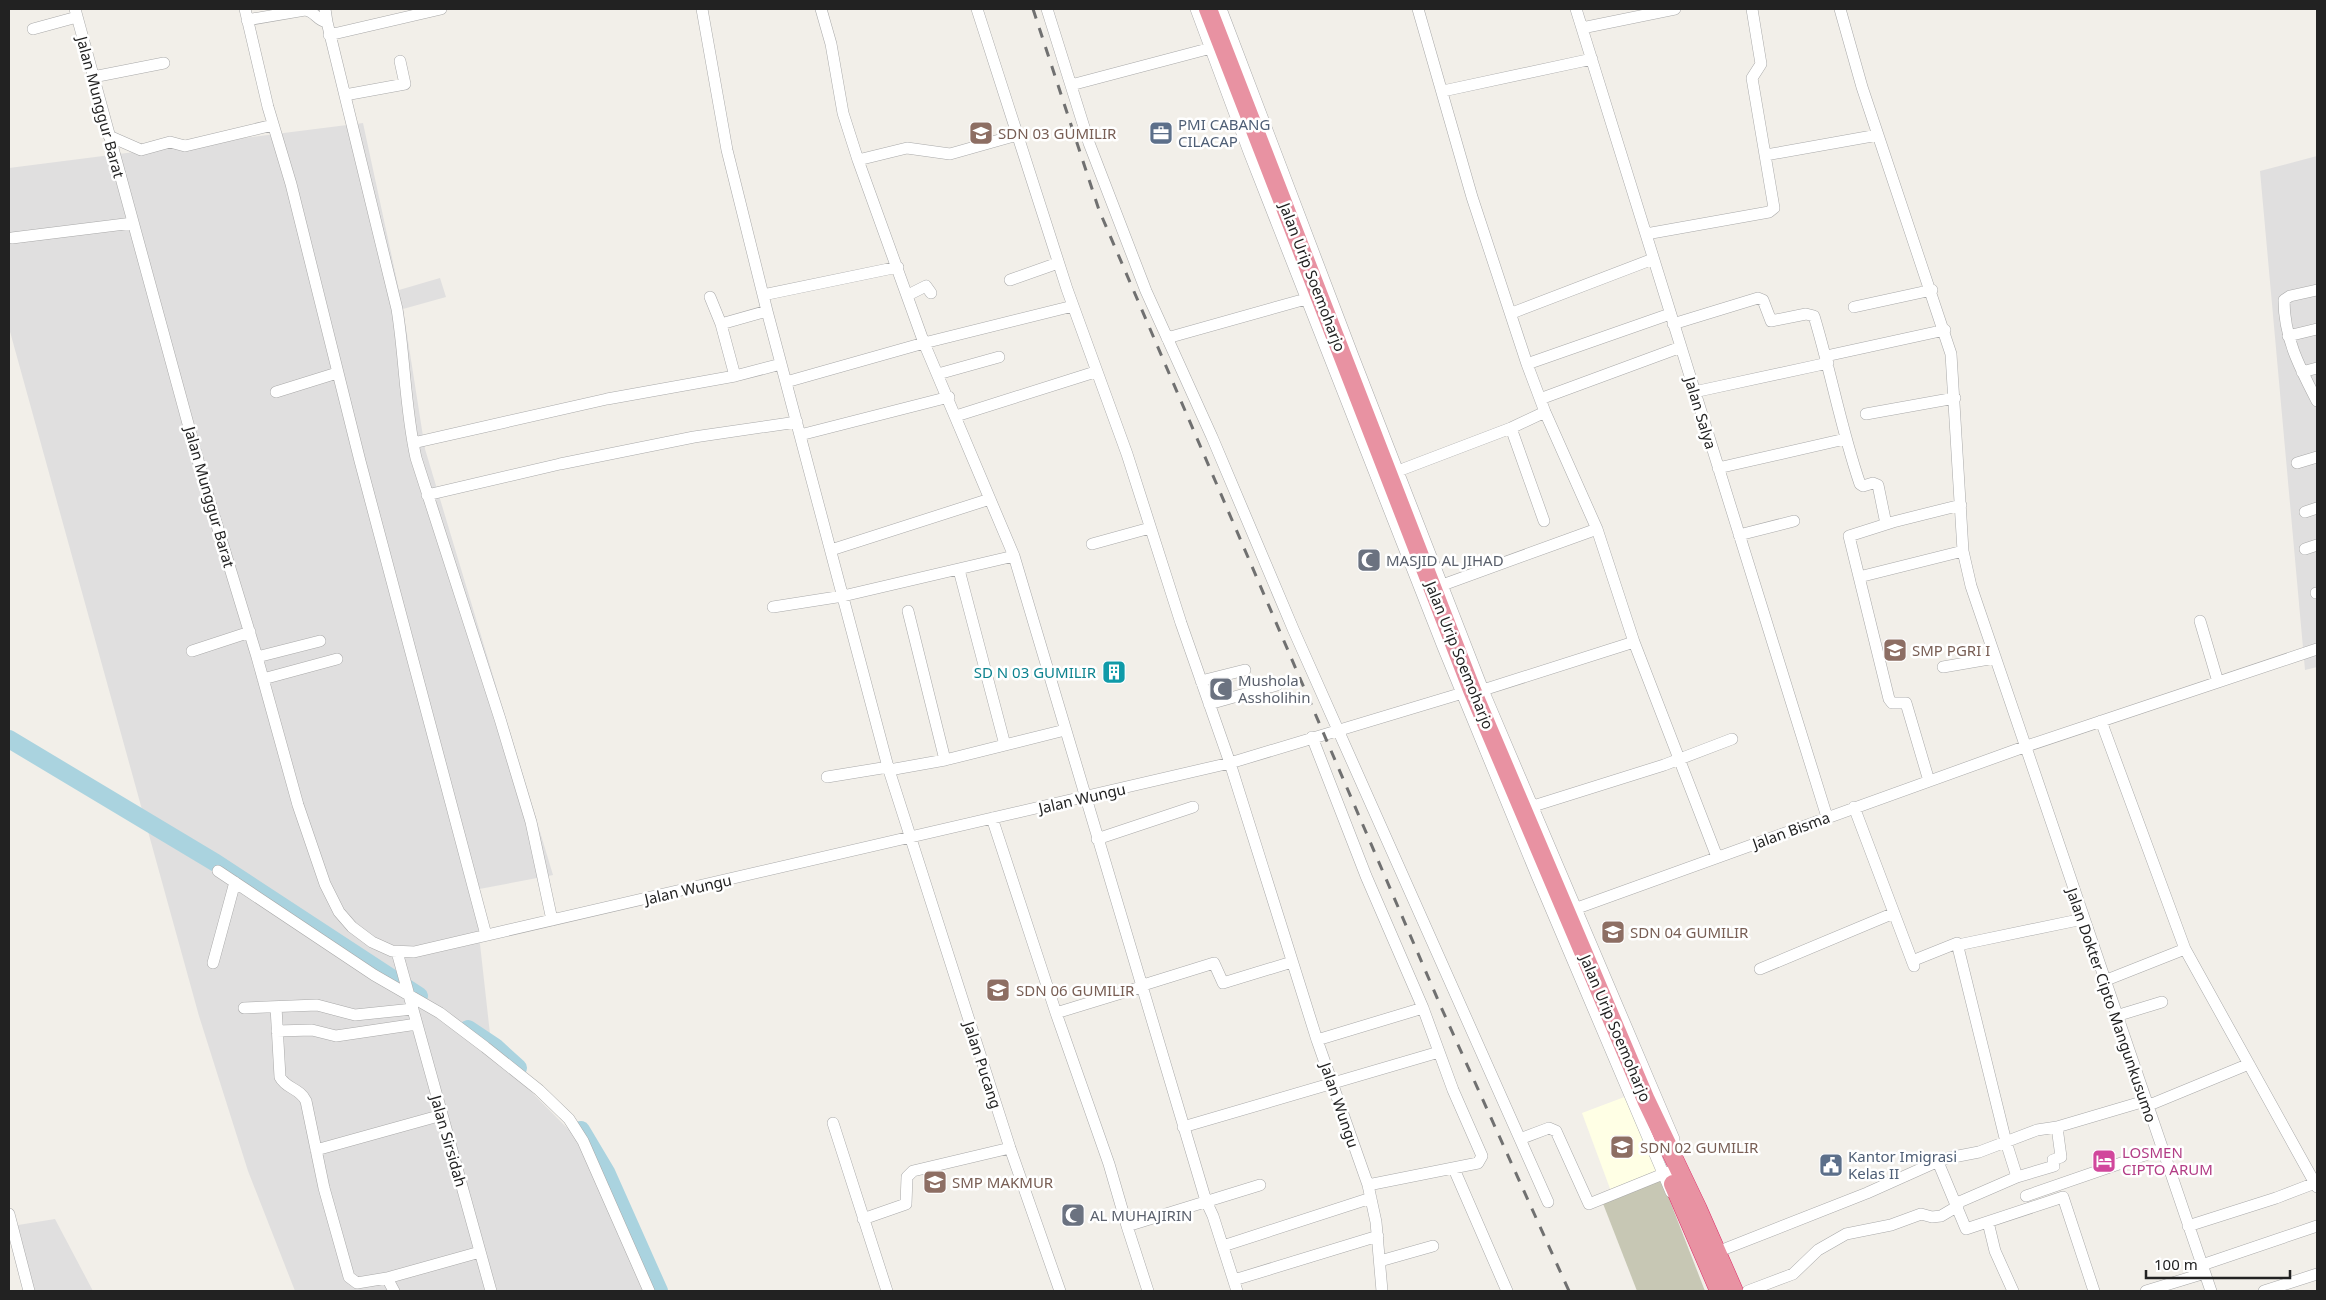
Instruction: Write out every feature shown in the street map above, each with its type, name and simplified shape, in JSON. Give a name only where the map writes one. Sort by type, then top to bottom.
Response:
[{"type":"highway","name":"Jalan Urip Soemoharjo","points":[[1201,9],[1213,47],[1229,72],[1393,471],[1438,587],[1471,691],[1528,807],[1666,1173],[1719,1291]]},
{"type":"highway","name":"Jalan Urip Soemoharjo","points":[[1208,9],[1310,298],[1471,691],[1646,1100],[1735,1291]]},
{"type":"street","points":[[325,9],[329,35],[397,309],[412,443],[531,822],[552,920]]},
{"type":"street","points":[[329,35],[441,9]]},
{"type":"street","name":"Jalan Pucang","points":[[702,9],[727,150],[767,311],[888,768],[1010,1148],[1060,1291]]},
{"type":"street","points":[[821,9],[831,44],[843,113],[858,160],[924,343],[949,398],[1014,556],[1140,986],[1206,1201],[1223,1246],[1235,1286],[1378,1236]]},
{"type":"street","points":[[977,9],[1058,263],[1095,372],[1127,454],[1208,704],[1230,763],[1634,642]]},
{"type":"street","points":[[1047,9],[1089,143],[1146,291],[1294,631],[1340,729],[1548,1202]]},
{"type":"street","points":[[1167,338],[1310,298],[1249,152],[1213,47],[1196,9]]},
{"type":"street","points":[[1221,9],[1393,471],[1511,428],[1545,412]]},
{"type":"street","points":[[1418,9],[1472,197],[1512,313],[1527,364],[1545,412],[1597,529],[1634,642],[1681,758],[1718,857]]},
{"type":"street","name":"Jalan Salya","points":[[1576,9],[1827,817]]},
{"type":"street","points":[[1582,28],[1675,9]]},
{"type":"street","points":[[1646,234],[1773,210],[1775,202],[1752,78],[1761,64],[1752,9]]},
{"type":"street","name":"Jalan Dokter Cipto Mangunkusumo","points":[[1840,9],[1878,135],[1932,290],[1951,354],[1962,505],[1963,551],[1970,586],[2211,1291]]},
{"type":"street","points":[[326,22],[321,21],[312,12],[305,10],[246,14],[273,125],[291,184],[337,373],[486,935]]},
{"type":"street","points":[[33,29],[76,13]]},
{"type":"street","name":"Jalan Munggur Barat","points":[[76,13],[205,486],[258,657],[262,679],[298,805],[332,899],[339,912],[352,927],[372,942],[397,952]]},
{"type":"street","points":[[1071,85],[1213,47]]},
{"type":"street","points":[[1443,91],[1592,59]]},
{"type":"street","points":[[345,95],[405,84],[400,62]]},
{"type":"street","points":[[93,77],[164,63]]},
{"type":"street","points":[[109,136],[143,150],[170,142],[185,146],[273,125]]},
{"type":"street","points":[[858,160],[910,147],[950,154],[1017,135]]},
{"type":"street","points":[[1766,155],[1878,135]]},
{"type":"street","points":[[12,238],[133,223]]},
{"type":"street","points":[[1512,313],[1653,259]]},
{"type":"street","points":[[1010,280],[1058,263]]},
{"type":"street","points":[[763,295],[898,267]]},
{"type":"street","points":[[908,295],[926,286],[931,293]]},
{"type":"street","points":[[1854,307],[1932,290]]},
{"type":"street","points":[[2317,290],[2290,296],[2284,300],[2288,336],[2302,372],[2317,401]]},
{"type":"street","points":[[710,297],[721,324],[735,376]]},
{"type":"street","points":[[1527,364],[1672,319],[1761,298],[1771,321],[1806,314],[1814,316],[1827,360],[1845,439],[1860,485],[1873,483],[1878,486],[1886,524]]},
{"type":"street","points":[[786,382],[924,343],[1073,306]]},
{"type":"street","points":[[721,324],[767,311]]},
{"type":"street","points":[[2288,336],[2317,329]]},
{"type":"street","points":[[1694,392],[1945,330]]},
{"type":"street","points":[[1540,399],[1681,348]]},
{"type":"street","points":[[938,374],[999,357]]},
{"type":"street","points":[[412,443],[526,416],[735,376],[781,364]]},
{"type":"street","points":[[2302,372],[2317,368]]},
{"type":"street","points":[[956,416],[1095,372]]},
{"type":"street","points":[[276,392],[337,373]]},
{"type":"street","points":[[800,435],[949,398]]},
{"type":"street","points":[[1866,414],[1955,398]]},
{"type":"street","points":[[427,495],[560,464],[684,439],[797,422]]},
{"type":"street","points":[[1511,428],[1544,521]]},
{"type":"street","points":[[1718,468],[1845,439]]},
{"type":"street","points":[[2297,463],[2317,457]]},
{"type":"street","points":[[831,550],[990,499]]},
{"type":"street","points":[[1929,781],[1906,703],[1892,703],[1888,699],[1850,535],[1962,505]]},
{"type":"street","points":[[2305,512],[2317,508]]},
{"type":"street","points":[[1739,535],[1794,522]]},
{"type":"street","points":[[1092,544],[1150,528]]},
{"type":"street","points":[[1438,587],[1597,529]]},
{"type":"street","points":[[2305,549],[2317,546]]},
{"type":"street","points":[[1859,577],[1963,551]]},
{"type":"street","points":[[773,607],[843,596],[1014,556]]},
{"type":"street","points":[[959,570],[1005,745]]},
{"type":"street","points":[[908,611],[946,760]]},
{"type":"street","points":[[2200,621],[2218,682]]},
{"type":"street","points":[[192,651],[250,632]]},
{"type":"street","points":[[258,657],[320,641]]},
{"type":"street","name":"Jalan Bisma","points":[[1567,912],[2024,747],[2317,649]]},
{"type":"street","points":[[1943,668],[1994,658]]},
{"type":"street","points":[[262,679],[337,659]]},
{"type":"street","points":[[1201,681],[1245,670]]},
{"type":"street","points":[[1208,704],[1277,685]]},
{"type":"street","points":[[1471,691],[1537,876],[1666,1173],[1711,1291]]},
{"type":"street","points":[[2101,721],[2185,949],[2316,1185],[2188,1226]]},
{"type":"street","points":[[827,777],[946,760],[1065,730]]},
{"type":"street","points":[[1312,737],[1366,876],[1482,1156],[1478,1163],[1368,1185]]},
{"type":"street","points":[[1528,807],[1681,758],[1732,739]]},
{"type":"street","name":"Jalan Wungu","points":[[397,952],[414,952],[1230,763],[1317,1040],[1368,1185],[1378,1236],[1382,1291]]},
{"type":"street","points":[[1097,839],[1193,807]]},
{"type":"street","points":[[1854,807],[1913,964],[1957,943],[1958,946],[2083,919]]},
{"type":"street","points":[[992,818],[1056,1013],[1109,1164],[1126,1226],[1148,1291]]},
{"type":"street","points":[[218,871],[374,975],[440,1013],[539,1090],[575,1126],[592,1158],[649,1291]]},
{"type":"street","points":[[213,963],[234,882]]},
{"type":"street","points":[[1760,969],[1894,913]]},
{"type":"street","points":[[1958,946],[2006,1142],[2017,1178]]},
{"type":"street","points":[[2104,981],[2185,949]]},
{"type":"street","name":"Jalan Sirsidah","points":[[397,952],[491,1291]]},
{"type":"street","points":[[1056,1013],[1214,963],[1221,981],[1224,983],[1292,962]]},
{"type":"street","points":[[2116,1016],[2162,1002]]},
{"type":"street","points":[[244,1008],[322,1006],[355,1016],[413,1009]]},
{"type":"street","points":[[276,1007],[280,1077],[284,1084],[300,1092],[305,1098],[341,1252],[351,1280],[357,1283],[388,1278],[480,1252]]},
{"type":"street","points":[[1317,1040],[1422,1008]]},
{"type":"street","points":[[277,1031],[312,1030],[336,1036],[417,1024]]},
{"type":"street","points":[[1183,1127],[1439,1052]]},
{"type":"street","points":[[1718,1251],[1867,1193],[1919,1168],[1950,1158],[1979,1152],[2037,1130],[2057,1127],[2146,1104],[2249,1064]]},
{"type":"street","points":[[316,1150],[442,1115]]},
{"type":"street","points":[[833,1123],[886,1291]]},
{"type":"street","points":[[1748,1291],[1793,1274],[1818,1250],[1846,1234],[1891,1225],[1921,1214],[1932,1217],[1941,1216],[1957,1204],[2017,1178],[2054,1166],[2053,1160],[2061,1157],[2057,1127]]},
{"type":"street","points":[[1520,1140],[1549,1128],[1556,1130],[1589,1204],[1666,1173]]},
{"type":"street","points":[[863,1219],[906,1204],[907,1177],[913,1171],[1010,1148]]},
{"type":"street","points":[[2026,1196],[2162,1149]]},
{"type":"street","points":[[1938,1162],[1966,1229],[2063,1197],[2094,1291]]},
{"type":"street","points":[[1454,1169],[1507,1291]]},
{"type":"street","points":[[1126,1226],[1260,1185]]},
{"type":"street","points":[[1223,1246],[1371,1198]]},
{"type":"street","points":[[9,1214],[28,1291]]},
{"type":"street","points":[[1988,1222],[1995,1251],[2013,1291]]},
{"type":"street","points":[[2146,1291],[2317,1226]]},
{"type":"street","points":[[1380,1261],[1434,1246]]},
{"type":"street","points":[[2264,1291],[2317,1274]]},
{"type":"street","points":[[388,1278],[394,1291]]},
{"type":"shaded area","points":[[363,123],[399,290],[440,278],[446,297],[403,309],[425,449],[553,875],[474,890],[492,1052],[580,1141],[644,1291],[295,1291],[248,1171],[199,1016],[9,328],[9,168]]},
{"type":"shaded area","points":[[2317,156],[2317,667],[2305,670],[2260,171]]},
{"type":"shaded area","name":"SDN 02 GUMILIR","points":[[1627,1096],[1662,1173],[1612,1194],[1582,1113]]},
{"type":"shaded area","points":[[1661,1178],[1705,1291],[1637,1291],[1602,1201]]},
{"type":"shaded area","points":[[55,1219],[93,1291],[33,1291],[12,1226]]},
{"type":"waterway","points":[[9,739],[216,863],[419,996]]},
{"type":"waterway","points":[[468,1029],[495,1047],[518,1068]]},
{"type":"waterway","points":[[581,1130],[606,1172],[659,1291]]},
{"type":"railway","points":[[1033,9],[1099,210],[1441,1007],[1569,1291]]},
{"type":"place","name":"SDN 03 GUMILIR","points":[[981,133]]},
{"type":"place","name":"PMI CABANG CILACAP","points":[[1161,133]]},
{"type":"place","name":"MASJID AL JIHAD","points":[[1369,560]]},
{"type":"place","name":"SMP PGRI I","points":[[1895,650]]},
{"type":"place","name":"SD N 03 GUMILIR","points":[[1114,672]]},
{"type":"place","name":"Mushola Assholihin","points":[[1221,689]]},
{"type":"place","name":"SDN 04 GUMILIR","points":[[1613,932]]},
{"type":"place","name":"SDN 06 GUMILIR","points":[[998,990]]},
{"type":"place","name":"SDN 02 GUMILIR","points":[[1622,1147]]},
{"type":"place","name":"LOSMEN CIPTO ARUM","points":[[2104,1161]]},
{"type":"place","name":"Kantor Imigrasi Kelas II","points":[[1831,1165]]},
{"type":"place","name":"SMP MAKMUR","points":[[935,1182]]},
{"type":"place","name":"AL MUHAJIRIN","points":[[1073,1215]]}]
